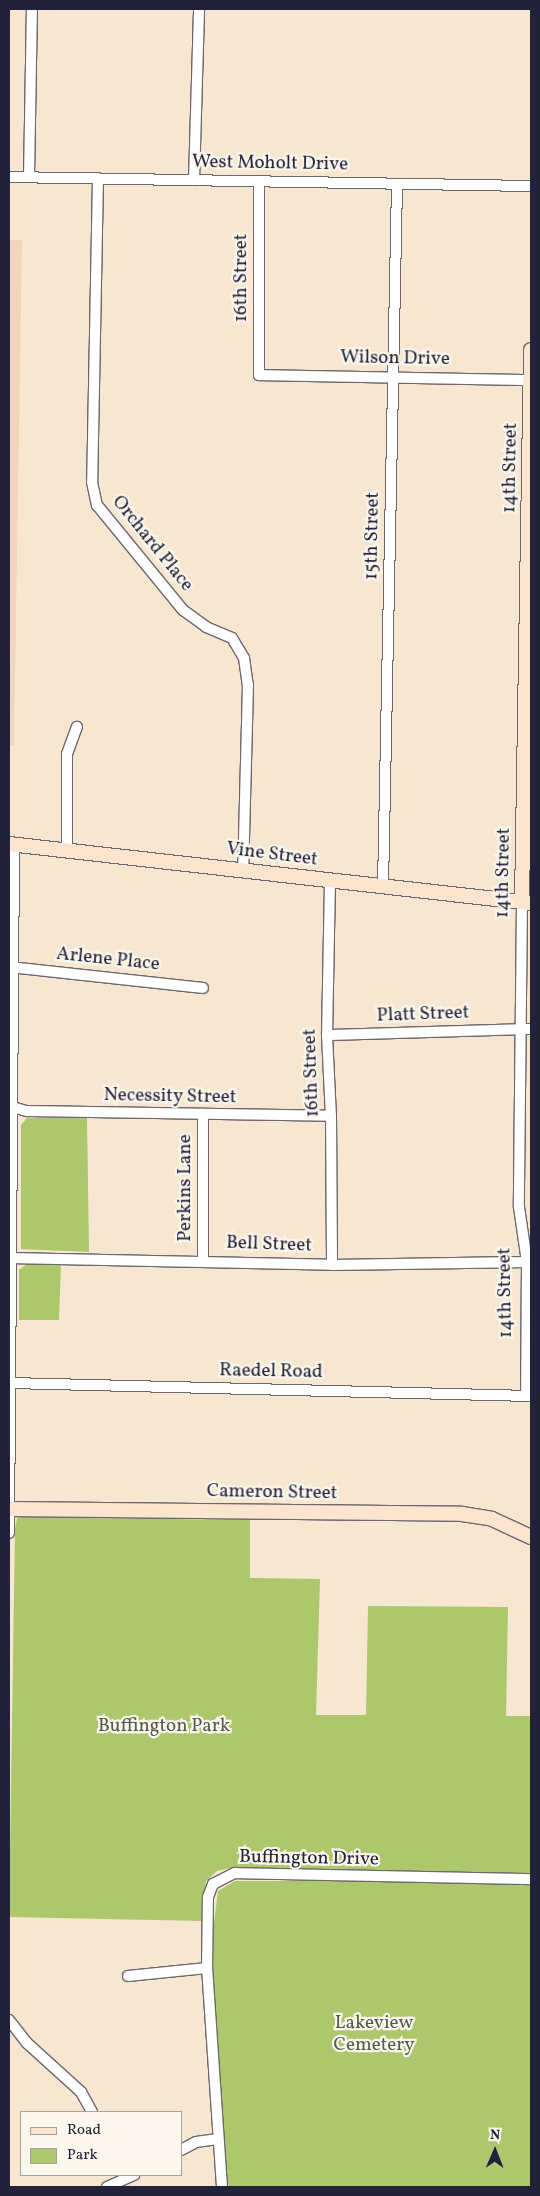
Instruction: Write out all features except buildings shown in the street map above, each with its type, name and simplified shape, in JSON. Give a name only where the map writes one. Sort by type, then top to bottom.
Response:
[{"type":"street","points":[[29,177],[32,9]]},
{"type":"street","points":[[194,180],[199,9]]},
{"type":"street","name":"West Moholt Drive","points":[[9,177],[531,186]]},
{"type":"street","name":"Orchard Place","points":[[98,178],[93,490],[97,505],[183,610],[206,627],[232,638],[244,658],[248,685],[243,870]]},
{"type":"street","name":"16th Street","points":[[259,182],[259,375]]},
{"type":"street","name":"15th Street","points":[[383,887],[397,184]]},
{"type":"street","name":"14th Street","points":[[528,1396],[527,1262],[519,1207],[520,1029],[527,903],[531,350]]},
{"type":"street","name":"Wilson Drive","points":[[259,375],[531,379]]},
{"type":"street","points":[[67,850],[67,754],[77,727]]},
{"type":"street","points":[[9,1533],[11,844]]},
{"type":"street","name":"Vine Street","points":[[11,844],[527,903]]},
{"type":"street","name":"16th Street","points":[[330,881],[327,1036],[332,1116],[332,1265]]},
{"type":"street","name":"Arlene Place","points":[[12,967],[203,988]]},
{"type":"street","name":"Platt Street","points":[[327,1036],[531,1029]]},
{"type":"street","name":"Necessity Street","points":[[11,1106],[27,1111],[203,1116],[332,1116]]},
{"type":"street","name":"Perkins Lane","points":[[203,1116],[203,1261]]},
{"type":"street","name":"Bell Street","points":[[11,1258],[332,1265],[527,1262]]},
{"type":"street","name":"Raedel Road","points":[[10,1384],[528,1396]]},
{"type":"street","name":"Cameron Street","points":[[9,1509],[462,1514],[492,1519],[531,1537]]},
{"type":"street","name":"Buffington Drive","points":[[222,2187],[207,1968],[208,1897],[213,1884],[235,1873],[531,1879]]},
{"type":"street","points":[[128,1976],[207,1968]]},
{"type":"street","points":[[9,2020],[27,2043],[81,2092],[91,2111]]},
{"type":"street","points":[[182,2149],[196,2142],[218,2139]]},
{"type":"street","points":[[107,2187],[122,2177]]},
{"type":"shaded area","points":[[9,240],[22,240],[14,745],[9,745]]},
{"type":"green space","points":[[27,1118],[87,1118],[89,1252],[21,1249],[21,1125]]},
{"type":"green space","points":[[27,1264],[61,1264],[59,1320],[19,1320],[19,1270]]},
{"type":"green space","points":[[17,1518],[250,1520],[250,1578],[320,1579],[316,1715],[366,1715],[368,1606],[508,1607],[506,1716],[531,1716],[531,2187],[227,2187],[212,1996],[211,1947],[218,1891],[235,1881],[380,1881],[384,1875],[231,1868],[217,1871],[206,1881],[202,1921],[9,1917],[15,1529]]},
{"type":"park label","name":"Buffington Park","points":[[164,1727]]},
{"type":"park label","name":"Lakeview Cemetery","points":[[374,2035]]}]
